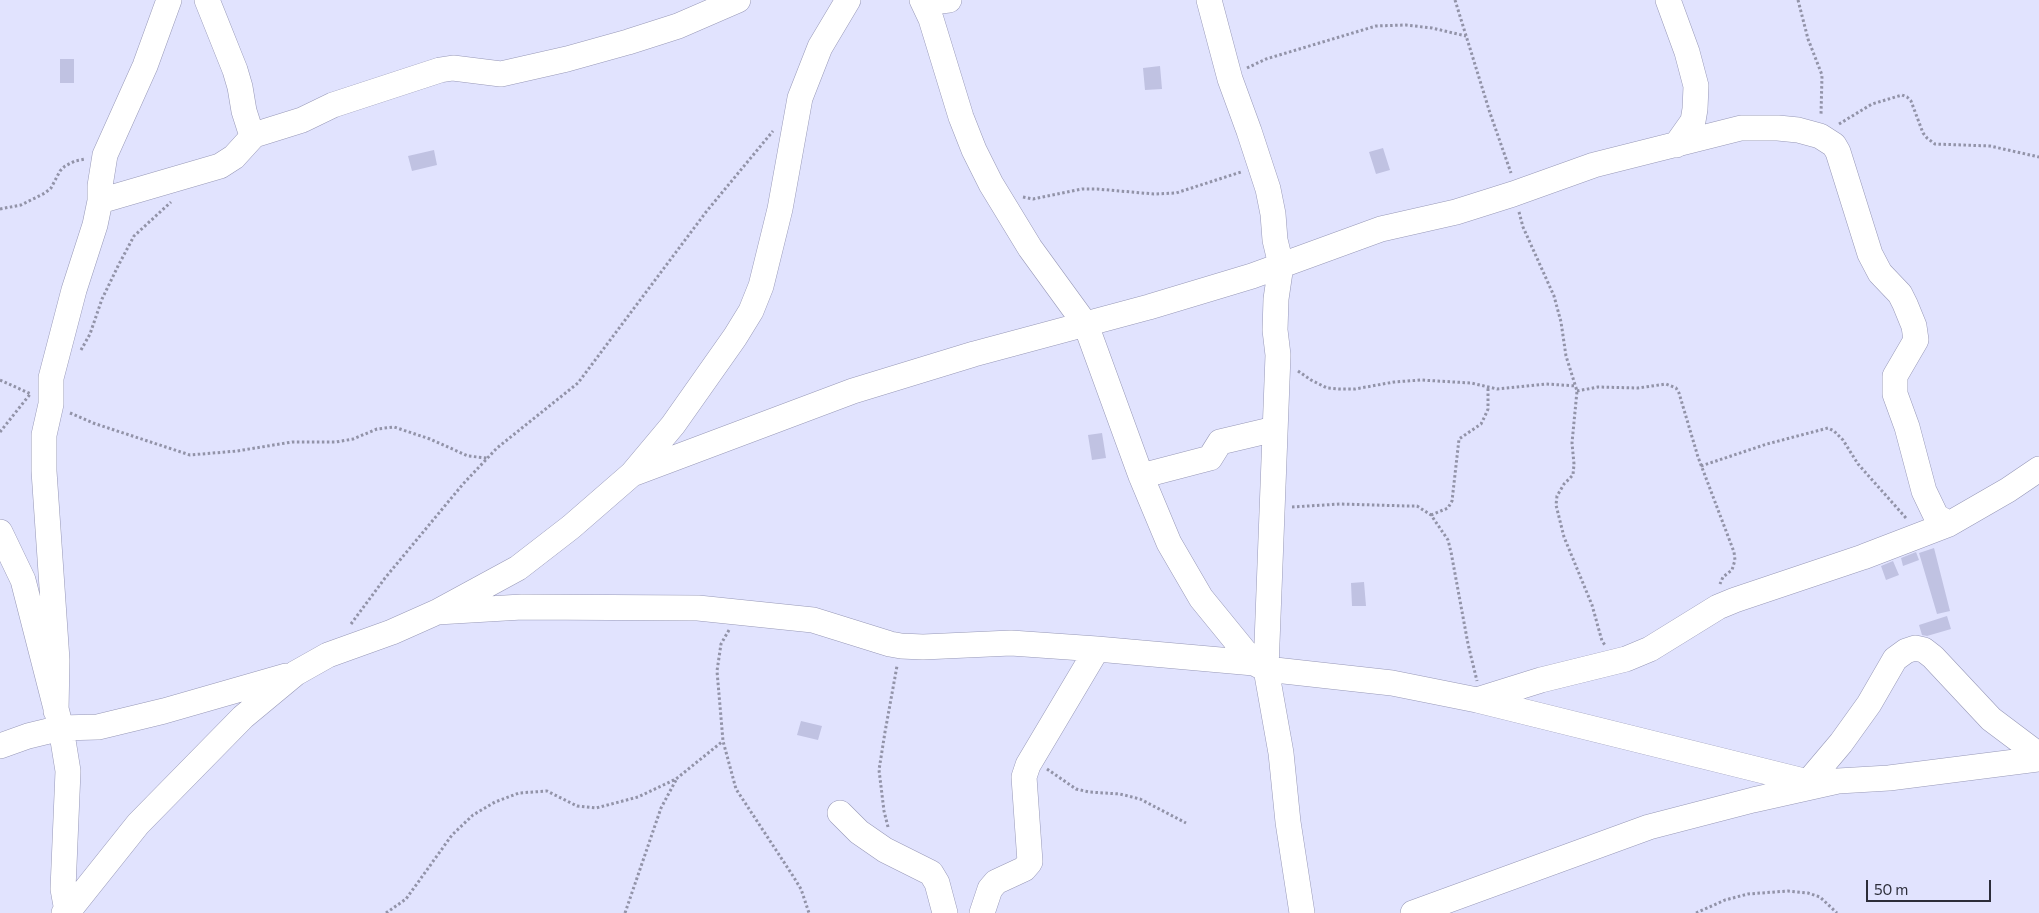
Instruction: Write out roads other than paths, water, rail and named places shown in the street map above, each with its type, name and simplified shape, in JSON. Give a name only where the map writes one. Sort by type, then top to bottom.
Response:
[{"type":"street","points":[[59,719],[41,399],[51,378],[66,316],[95,226],[105,155],[145,66],[167,5],[199,0]]},
{"type":"street","points":[[207,0],[235,70],[244,111],[252,136]]},
{"type":"street","points":[[100,201],[220,166],[234,158],[252,136],[302,120],[333,104],[440,70],[453,68],[501,74],[568,59],[678,26],[738,0]]},
{"type":"street","points":[[66,912],[138,824],[243,717],[296,673],[328,655],[437,612],[518,568],[571,527],[632,474],[679,417],[751,311],[761,286],[780,209],[800,98],[820,47],[848,0]]},
{"type":"street","points":[[950,0],[923,2],[937,36],[961,116],[974,150],[991,184],[1030,248],[1086,325],[1141,476],[1169,543],[1201,598],[1260,666]]},
{"type":"street","points":[[1209,0],[1230,79],[1262,169],[1273,214],[1275,240],[1281,265],[1276,299],[1275,330],[1278,355],[1272,511],[1260,666],[1281,753],[1288,822],[1302,913]]},
{"type":"street","points":[[1668,0],[1687,52],[1696,86],[1695,109],[1692,121],[1676,145]]},
{"type":"street","points":[[632,474],[853,391],[974,354],[1086,325],[1252,276],[1381,229],[1456,212],[1594,165],[1741,128],[1778,128],[1824,134],[1838,152],[1870,254],[1880,273],[1900,294],[1914,326],[1916,340],[1896,376],[1895,394],[1907,427],[1924,491],[1936,516],[1949,524]]},
{"type":"street","points":[[1141,476],[1210,458],[1220,442],[1275,429]]},
{"type":"street","points":[[1479,699],[1533,682],[1617,661],[1650,649],[1727,603],[1863,558],[1924,532],[1949,524],[2008,490],[2039,469]]},
{"type":"street","points":[[0,532],[23,580],[59,719],[68,771],[63,889],[66,912]]},
{"type":"street","points":[[437,612],[522,607],[698,608],[813,620],[901,646],[1011,644],[1097,649],[1260,666],[1392,683],[1479,699],[1808,782],[1889,778],[2039,760]]},
{"type":"street","points":[[1808,782],[1841,743],[1870,704],[1895,659],[1906,651],[1915,648],[1924,650],[1933,657],[1991,719],[2039,755]]},
{"type":"street","points":[[982,913],[990,889],[996,882],[1024,869],[1030,862],[1024,777],[1034,754],[1097,649]]},
{"type":"street","points":[[0,746],[28,736],[59,719],[98,726],[206,700],[296,673]]},
{"type":"street","points":[[1413,913],[1649,827],[1753,800],[1838,781]]},
{"type":"street","points":[[840,813],[859,832],[885,850],[930,874],[937,883],[945,913]]}]
